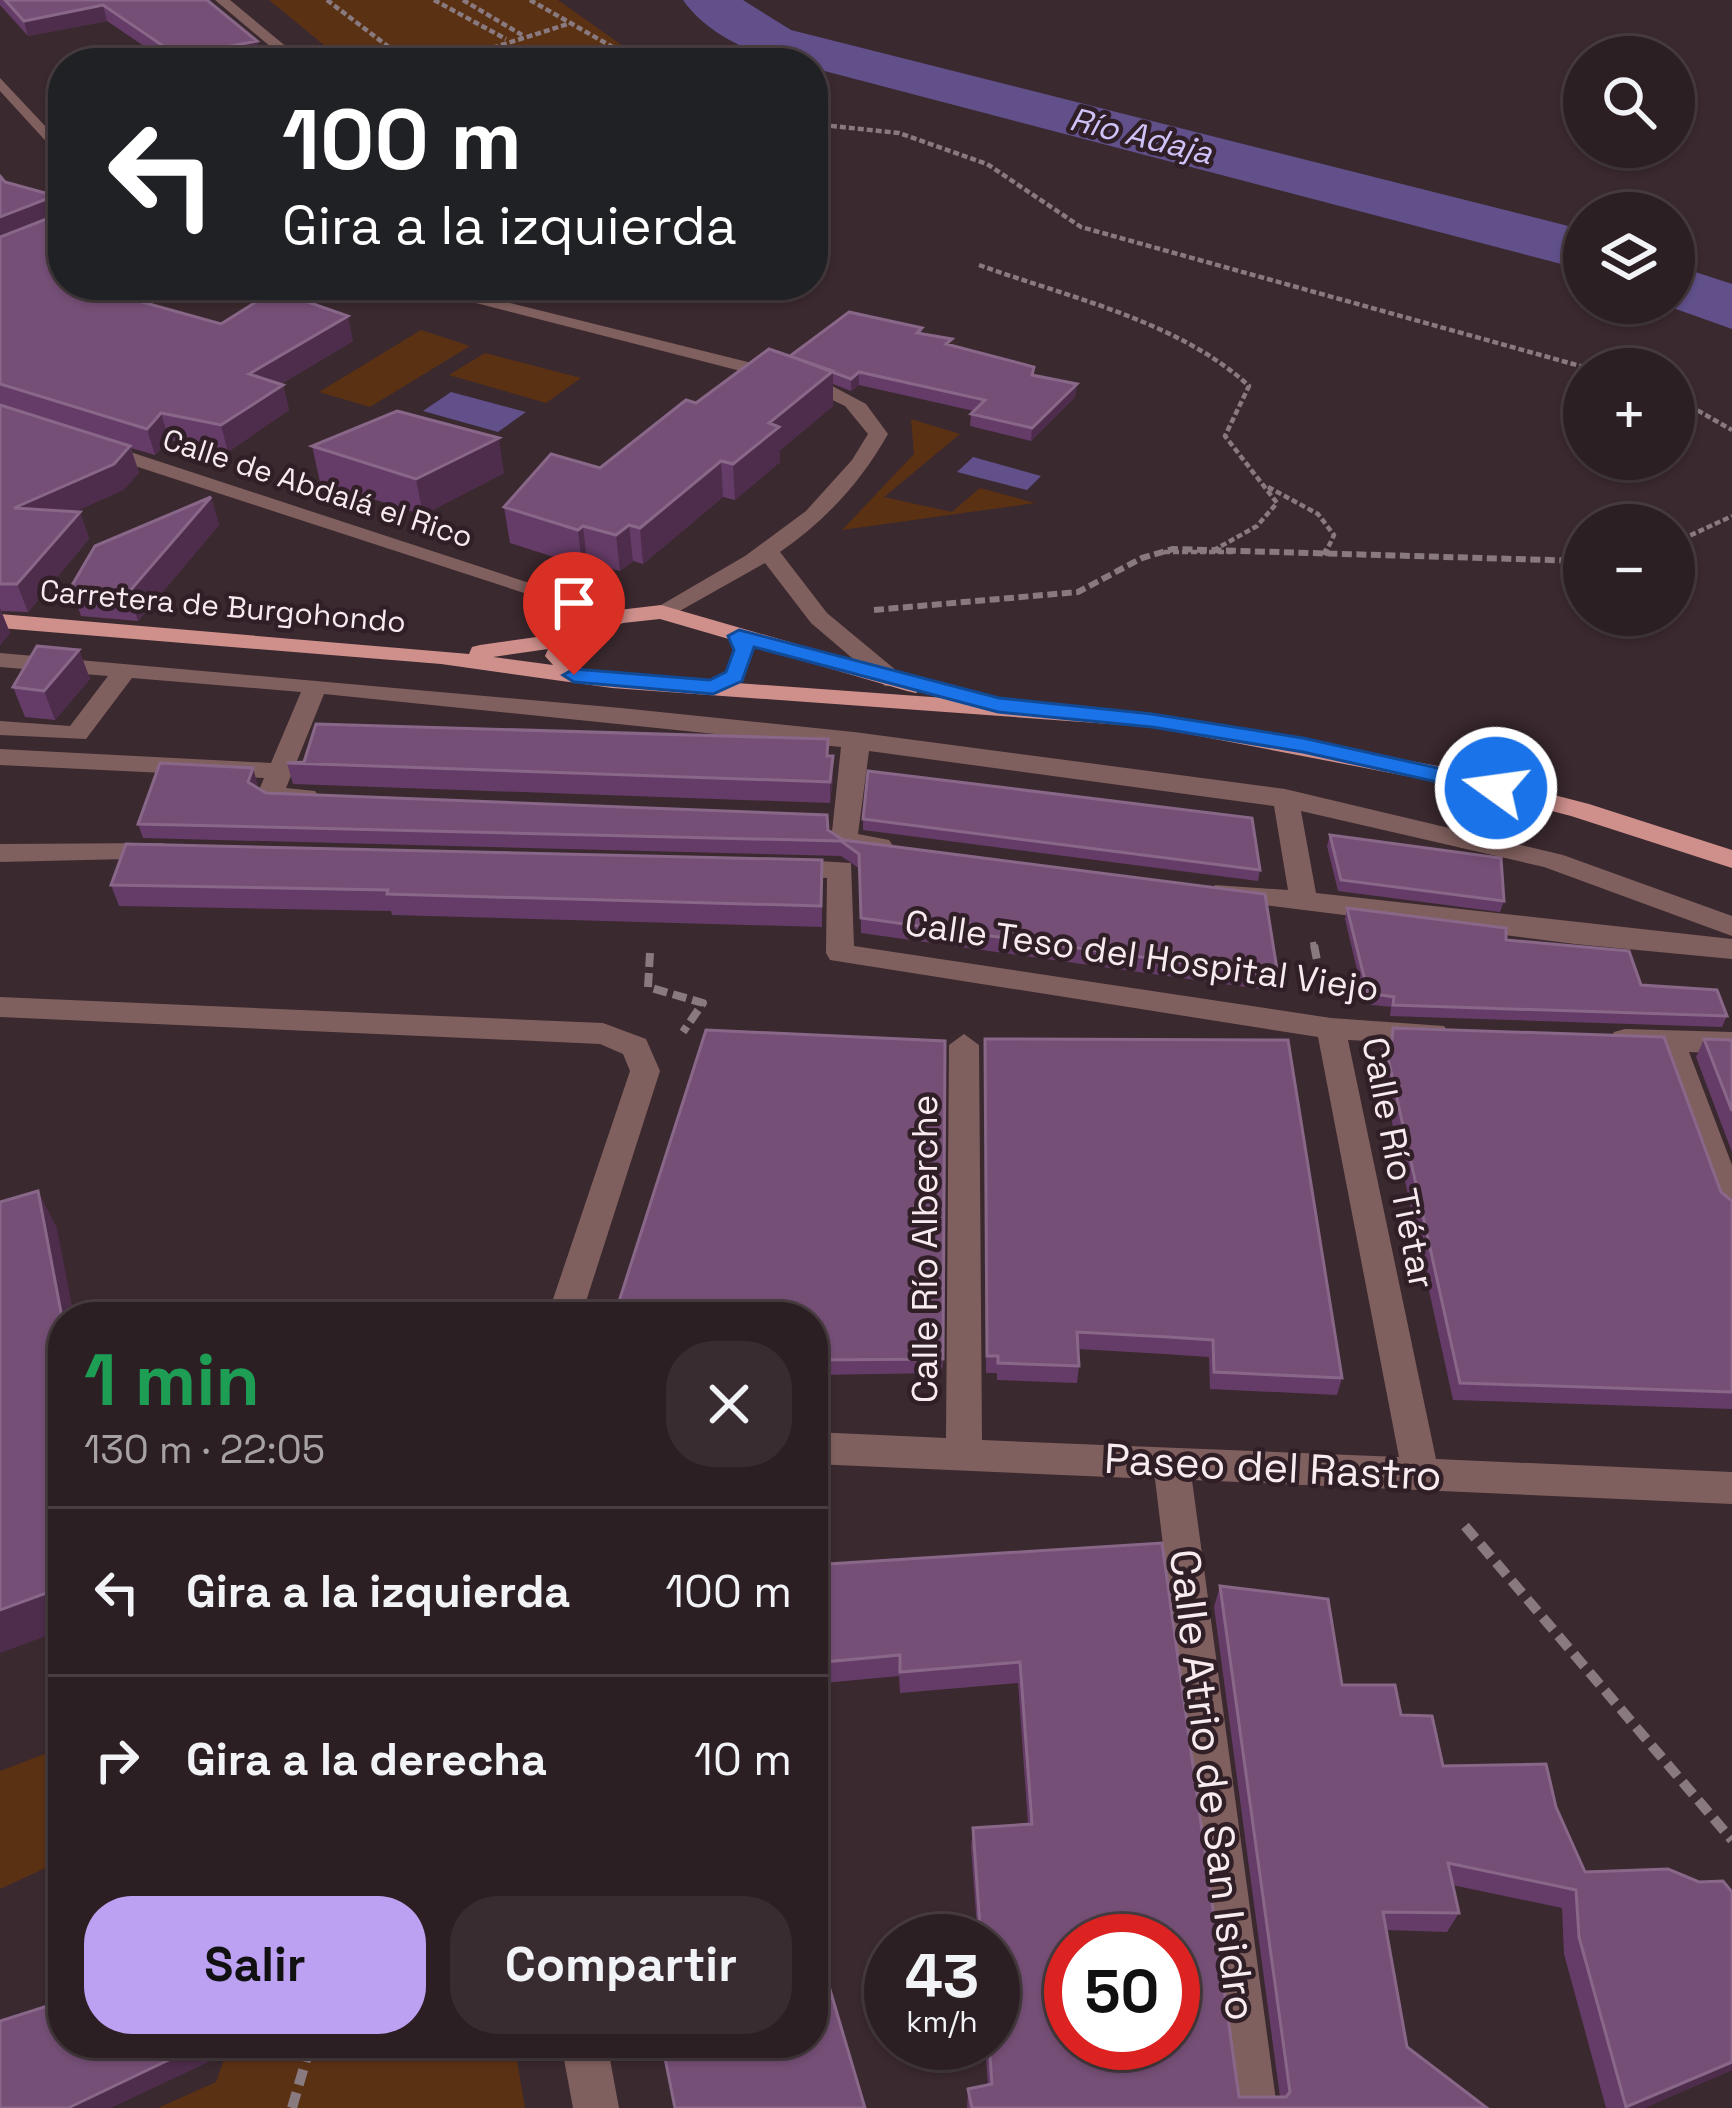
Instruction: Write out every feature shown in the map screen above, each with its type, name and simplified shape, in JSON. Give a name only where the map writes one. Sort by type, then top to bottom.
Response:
[{"type":"main road","name":"Carretera de Burgohondo","points":[[441,658],[563,640],[618,616],[661,612]]},
{"type":"main road","points":[[661,612],[894,681],[998,705]]},
{"type":"main road","name":"Carretera de Burgohondo","points":[[0,621],[441,658],[713,687]]},
{"type":"main road","points":[[713,687],[735,676],[745,650],[739,636]]},
{"type":"main road","points":[[563,640],[557,656],[574,675]]},
{"type":"main road","points":[[713,687],[1152,720],[1303,745],[1580,810],[1732,859]]},
{"type":"street","points":[[222,0],[281,48]]},
{"type":"street","points":[[4,91],[48,138]]},
{"type":"street","points":[[475,300],[814,384],[848,398],[868,415],[878,434],[867,457],[770,554],[661,612]]},
{"type":"street","name":"Calle de Abdalá el Rico","points":[[67,438],[618,616]]},
{"type":"street","points":[[770,554],[819,618],[894,681]]},
{"type":"street","points":[[0,660],[316,685],[854,740],[1285,797],[1428,826],[1543,858],[1625,883],[1732,927]]},
{"type":"street","points":[[0,728],[76,734],[125,670]]},
{"type":"street","points":[[275,783],[316,685]]},
{"type":"street","name":"Calle Teso del Hospital Viejo","points":[[854,740],[838,836],[840,953],[1330,1029],[1466,1034]]},
{"type":"street","points":[[0,757],[275,783],[342,798]]},
{"type":"street","points":[[1285,797],[1304,901]]},
{"type":"street","points":[[746,867],[838,836],[913,850]]},
{"type":"street","points":[[0,854],[202,852]]},
{"type":"street","points":[[1189,886],[1732,949]]},
{"type":"street","points":[[0,1007],[603,1034],[635,1047],[645,1071],[569,1302]]},
{"type":"street","name":"Calle Río Tiétar","points":[[1330,1029],[1421,1475]]},
{"type":"street","points":[[1602,1039],[1732,1043]]},
{"type":"street","points":[[1670,1041],[1732,1208]]},
{"type":"street","name":"Calle Río Alberche","points":[[964,1045],[964,1454]]},
{"type":"street","name":"Paseo del Rastro","points":[[828,1449],[1732,1488]]},
{"type":"street","name":"Calle Atrio de San Isidro","points":[[1172,1462],[1254,2108]]},
{"type":"street","points":[[587,2058],[596,2108]]},
{"type":"path","points":[[327,0],[390,48]]},
{"type":"path","points":[[434,0],[508,40]]},
{"type":"path","points":[[463,0],[523,36]]},
{"type":"path","points":[[530,0],[614,48]]},
{"type":"path","points":[[488,48],[570,24]]},
{"type":"path","points":[[828,126],[899,134],[987,164],[1081,226],[1563,361]]},
{"type":"path","points":[[979,265],[1193,349],[1242,376],[1249,386],[1225,436],[1277,503],[1268,519],[1213,550]]},
{"type":"path","points":[[1695,409],[1732,430]]},
{"type":"path","points":[[1267,486],[1318,514],[1334,536],[1324,555]]},
{"type":"path","points":[[1695,533],[1732,516]]},
{"type":"path","points":[[819,618],[1078,592],[1142,558],[1173,549],[1563,561]]},
{"type":"path","name":"Calle Río Tiétar","points":[[1304,901],[1330,1029]]},
{"type":"path","points":[[650,953],[648,987],[703,1003],[682,1032]]},
{"type":"path","points":[[1421,1475],[1732,1840]]},
{"type":"path","points":[[292,2108],[307,2058]]},
{"type":"shaded area","points":[[269,0],[558,0],[626,48],[328,48]]},
{"type":"shaded area","points":[[421,330],[470,346],[370,407],[319,392]]},
{"type":"shaded area","points":[[485,353],[581,378],[546,403],[449,375]]},
{"type":"shaded area","points":[[451,392],[526,412],[498,432],[423,411]]},
{"type":"shaded area","points":[[911,419],[960,434],[884,497],[952,512],[980,488],[1035,503],[842,530],[914,454]]},
{"type":"shaded area","points":[[973,457],[1041,476],[1027,490],[957,472]]},
{"type":"shaded area","points":[[48,1753],[48,1867],[0,1889],[0,1771]]},
{"type":"shaded area","points":[[225,2058],[517,2058],[525,2108],[158,2108],[216,2082]]},
{"type":"building","points":[[5,0],[207,0],[257,41],[220,48],[166,48],[103,5],[24,21]]},
{"type":"building","points":[[0,176],[5,182],[48,194],[48,198],[0,217]]},
{"type":"building","points":[[48,218],[48,300],[135,300],[221,324],[259,300],[302,300],[348,316],[249,374],[283,385],[221,425],[161,413],[147,429],[0,384],[0,237]]},
{"type":"building","points":[[849,312],[922,328],[917,333],[952,339],[946,344],[1034,367],[1032,375],[1077,384],[1032,428],[971,414],[985,400],[859,372],[851,379],[790,356]]},
{"type":"building","points":[[769,349],[833,371],[769,423],[779,427],[733,464],[721,461],[640,528],[629,525],[616,535],[583,526],[578,530],[504,507],[551,454],[600,468],[686,400],[696,403]]},
{"type":"building","points":[[0,405],[130,446],[114,464],[14,508],[80,512],[17,584],[0,584]]},
{"type":"building","points":[[397,411],[499,438],[416,479],[312,446]]},
{"type":"building","points":[[211,497],[129,592],[71,587],[95,546]]},
{"type":"building","points":[[37,646],[79,650],[44,691],[13,687]]},
{"type":"building","points":[[316,724],[828,739],[827,756],[833,756],[830,782],[287,763],[304,762]]},
{"type":"building","points":[[160,763],[253,768],[248,782],[266,793],[827,815],[828,830],[843,840],[1265,894],[1278,976],[861,918],[859,854],[841,841],[138,824]]},
{"type":"building","points":[[868,771],[1252,818],[1260,870],[863,819]]},
{"type":"building","points":[[1330,835],[1501,858],[1504,901],[1341,880]]},
{"type":"building","points":[[126,844],[822,860],[821,906],[111,885]]},
{"type":"building","points":[[1347,908],[1506,928],[1506,940],[1629,951],[1641,985],[1717,990],[1727,1016],[1393,1005],[1394,997],[1368,993]]},
{"type":"building","points":[[1393,1028],[1664,1037],[1721,1192],[1732,1201],[1732,1392],[1460,1383],[1384,1040],[1392,1040]]},
{"type":"building","points":[[706,1030],[945,1041],[943,1359],[828,1360],[828,1302],[619,1302]]},
{"type":"building","points":[[985,1039],[1288,1040],[1342,1378],[1214,1372],[1213,1340],[1168,1337],[1077,1332],[1079,1366],[998,1363],[998,1356],[987,1356]]},
{"type":"building","points":[[1704,1039],[1732,1040],[1732,1111]]},
{"type":"building","points":[[38,1191],[59,1302],[48,1302],[48,1592],[0,1610],[0,1202]]},
{"type":"building","points":[[1162,1543],[1239,2097],[1286,2097],[1290,2092],[1220,1586],[1328,1599],[1342,1685],[1395,1685],[1401,1715],[1432,1716],[1443,1766],[1546,1764],[1556,1807],[1585,1872],[1668,1869],[1699,1882],[1723,1881],[1732,1892],[1732,2062],[1626,2107],[1579,1937],[1576,1890],[1448,1863],[1459,1913],[1383,1912],[1407,2047],[1487,2108],[972,2108],[968,2089],[992,2084],[991,2070],[1020,2070],[1020,1914],[979,1914],[973,1828],[1032,1824],[1020,1662],[900,1672],[900,1655],[828,1662],[828,1564]]},
{"type":"building","points":[[828,1983],[865,2108],[675,2108],[665,2058],[828,2058]]},
{"type":"building","points":[[48,2006],[48,2058],[173,2058],[68,2108],[0,2108],[0,2021]]},
{"type":"waterway","name":"Río Adaja","points":[[708,0],[772,41],[799,48]]},
{"type":"waterway","name":"Río Adaja","points":[[828,55],[1563,245]]},
{"type":"waterway","name":"Río Adaja","points":[[1695,293],[1732,308]]},
{"type":"route","points":[[574,675],[713,687],[735,676],[745,650],[739,636],[998,705],[1152,720],[1303,745],[1496,788]]}]
